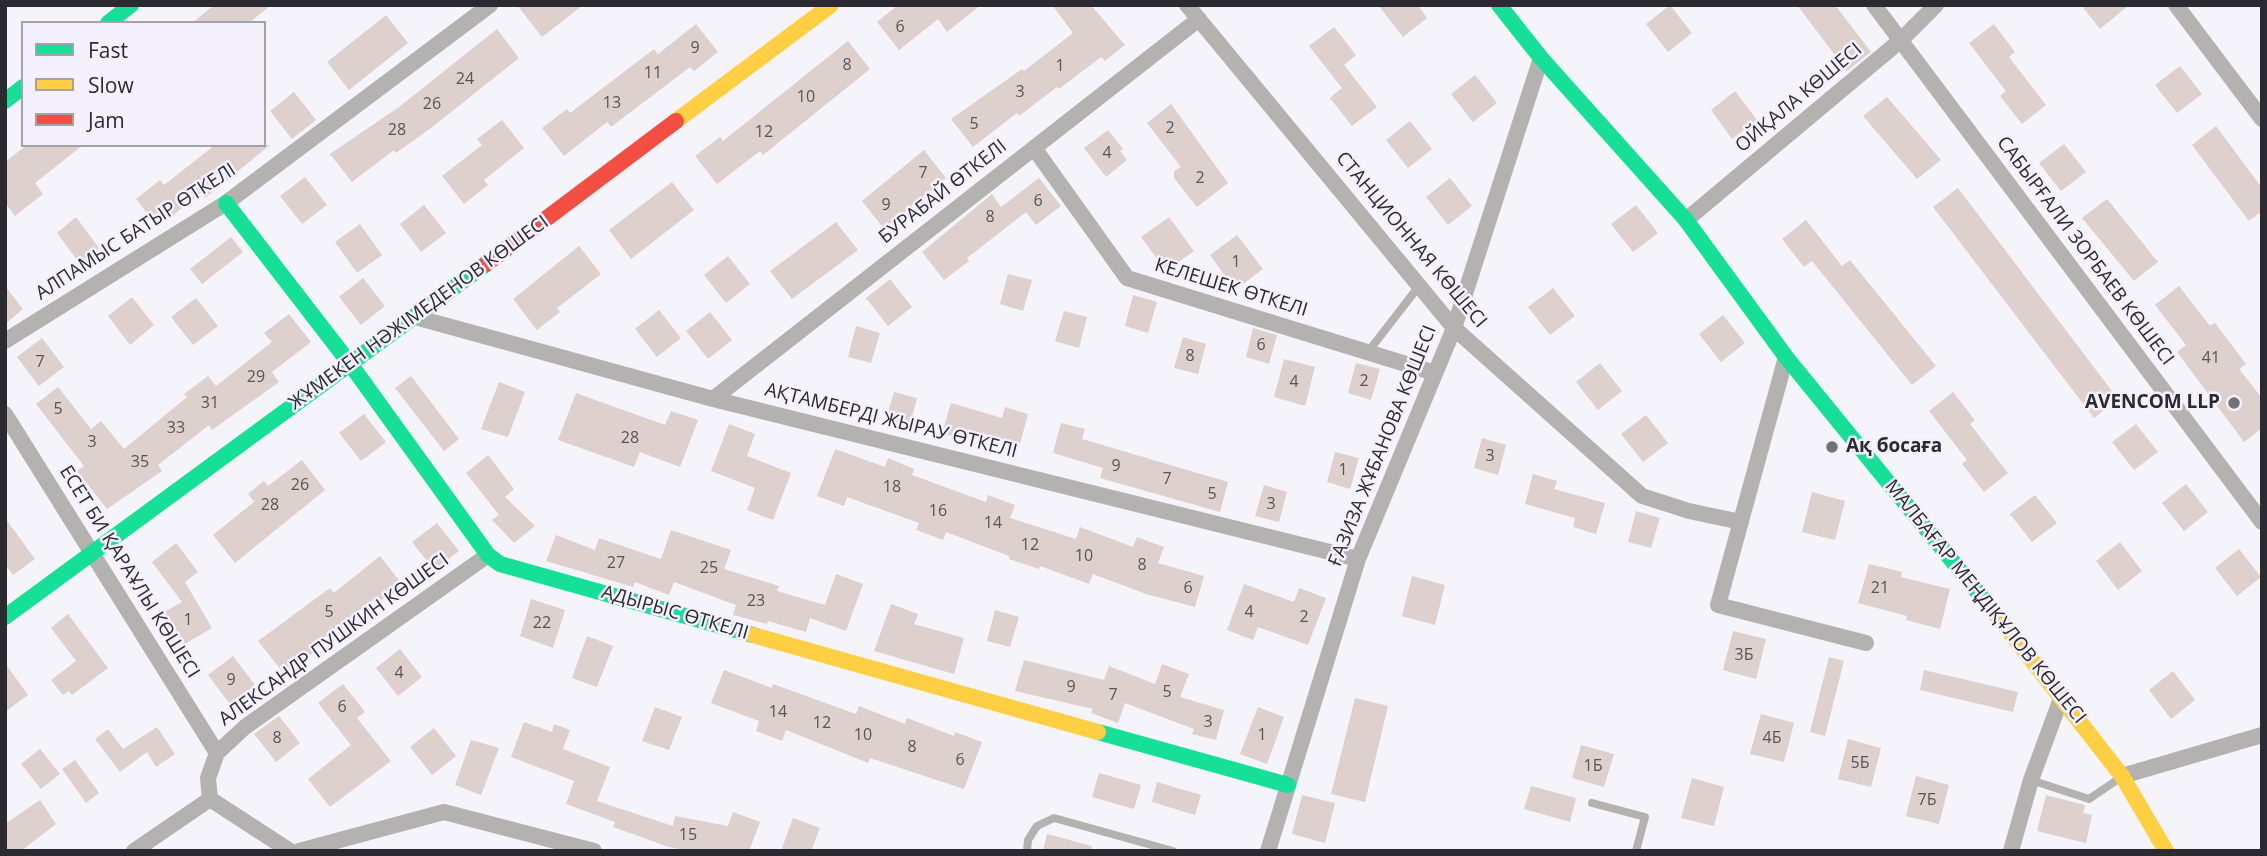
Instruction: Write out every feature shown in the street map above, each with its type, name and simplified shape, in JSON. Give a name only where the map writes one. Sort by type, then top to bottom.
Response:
[{"type":"street","points":[[111,21],[131,5]]},
{"type":"street","name":"АЛПАМЫС БАТЫР ӨТКЕЛІ","points":[[5,341],[226,203],[490,5]]},
{"type":"street","name":"ЖҰМЕКЕН НӘЖІМЕДЕНОВ КӨШЕСІ","points":[[5,617],[91,551],[351,365],[831,5]]},
{"type":"street","name":"СТАНЦИОННАЯ КӨШЕСІ","points":[[1187,5],[1454,328],[1642,496],[1689,511],[1741,523]]},
{"type":"street","name":"МАЛБАҒАР МЕҢДІҚҰЛОВ КӨШЕСІ","points":[[1499,5],[1541,58],[1686,220],[1786,358],[2062,696],[2122,776],[2166,851]]},
{"type":"street","name":"САБЫРҒАЛИ ЗОРБАЕВ КӨШЕСІ","points":[[1874,5],[2262,522]]},
{"type":"street","name":"ОЙҚАЛА КӨШЕСІ","points":[[1686,220],[1901,40],[1936,5]]},
{"type":"street","points":[[2176,5],[2262,119]]},
{"type":"street","name":"БУРАБАЙ ӨТКЕЛІ","points":[[713,398],[1199,19]]},
{"type":"street","name":"ҒАЗИЗА ЖҰБАНОВА КӨШЕСІ","points":[[1268,851],[1358,559],[1454,328],[1541,58]]},
{"type":"street","points":[[5,101],[21,89]]},
{"type":"street","name":"КЕЛЕШЕК ӨТКЕЛІ","points":[[1034,148],[1127,278],[1435,373]]},
{"type":"street","name":"АДЫРЫС ӨТКЕЛІ","points":[[226,203],[351,365],[488,555],[500,564],[1288,785]]},
{"type":"street","name":"АҚТАМБЕРДІ ЖЫРАУ ӨТКЕЛІ","points":[[415,317],[713,398],[1358,559]]},
{"type":"street","points":[[1786,358],[1718,604],[1866,643]]},
{"type":"street","name":"ЕСЕТ БИ ҚАРАҰЛЫ КӨШЕСІ","points":[[5,414],[217,753]]},
{"type":"street","name":"АЛЕКСАНДР ПУШКИН КӨШЕСІ","points":[[209,799],[208,778],[217,753],[245,727],[488,555]]},
{"type":"street","points":[[2011,851],[2031,780],[2062,696]]},
{"type":"street","points":[[2122,776],[2262,735]]},
{"type":"street","points":[[134,851],[209,799],[290,851]]},
{"type":"street","points":[[299,851],[444,812],[577,849],[594,851]]},
{"type":"lane","points":[[1368,352],[1419,286]]},
{"type":"lane","points":[[2031,780],[2089,799],[2122,776]]},
{"type":"lane","points":[[1592,803],[1645,817],[1636,851]]},
{"type":"lane","points":[[1027,851],[1028,840],[1037,826],[1054,818],[1173,851]]},
{"type":"building","points":[[214,5],[271,5],[251,21],[194,21]]},
{"type":"building","points":[[517,5],[583,5],[542,37]]},
{"type":"building","points":[[898,5],[981,5],[947,32],[938,19],[899,50],[877,22]]},
{"type":"building","points":[[1052,5],[1091,5],[1125,45],[1105,61],[1101,57],[1019,116],[1017,113],[973,147],[951,119],[1022,69],[1024,71],[1073,33]]},
{"type":"building","points":[[1378,5],[1418,5],[1427,18],[1403,37]]},
{"type":"building","points":[[1670,5],[1692,33],[1668,52],[1646,24]]},
{"type":"building","points":[[1797,5],[1835,5],[1871,52],[1847,71]]},
{"type":"building","points":[[2081,5],[2129,5],[2100,29]]},
{"type":"building","points":[[386,15],[408,43],[349,90],[327,62]]},
{"type":"building","points":[[696,24],[718,52],[694,71],[690,67],[611,127],[607,122],[564,156],[542,128],[567,109],[570,113],[654,49],[658,54]]},
{"type":"building","points":[[1994,24],[2015,52],[2009,57],[2046,105],[2022,124],[2000,96],[2006,91],[1969,43]]},
{"type":"building","points":[[1334,27],[1356,55],[1344,65],[1377,107],[1352,126],[1330,98],[1342,88],[1309,46]]},
{"type":"building","points":[[497,29],[519,58],[431,128],[396,153],[394,150],[352,182],[330,154],[399,107]]},
{"type":"building","points":[[848,41],[870,69],[763,155],[760,151],[717,184],[695,156],[720,137],[723,141]]},
{"type":"building","points":[[2180,66],[2202,94],[2177,113],[2155,85]]},
{"type":"building","points":[[1475,75],[1497,103],[1473,122],[1451,94]]},
{"type":"building","points":[[1735,91],[1757,120],[1732,139],[1711,110]]},
{"type":"building","points":[[294,92],[316,120],[292,139],[270,111]]},
{"type":"building","points":[[1887,97],[1941,160],[1917,179],[1863,116]]},
{"type":"building","points":[[1171,104],[1228,183],[1197,207],[1174,178],[1174,171],[1181,167],[1147,123]]},
{"type":"building","points":[[502,120],[524,148],[484,180],[488,185],[464,204],[442,176],[482,145],[477,139]]},
{"type":"building","points":[[1410,121],[1432,149],[1408,168],[1386,140]]},
{"type":"building","points":[[2216,126],[2262,188],[2262,211],[2249,221],[2192,145]]},
{"type":"building","points":[[1108,130],[1123,149],[1120,151],[1127,160],[1106,177],[1084,148]]},
{"type":"building","points":[[2064,144],[2086,172],[2061,191],[2039,163]]},
{"type":"building","points":[[270,145],[205,198],[201,193],[158,227],[136,199],[160,180],[164,185],[212,147]]},
{"type":"building","points":[[24,147],[80,147],[35,183],[43,194],[15,216],[5,203],[5,162]]},
{"type":"building","points":[[924,150],[946,178],[884,229],[862,201]]},
{"type":"building","points":[[305,177],[327,205],[302,224],[280,196]]},
{"type":"building","points":[[1039,178],[1061,206],[1036,225],[1026,212],[967,258],[969,261],[944,280],[922,252],[992,194],[1001,207]]},
{"type":"building","points":[[1450,178],[1472,206],[1448,225],[1426,197]]},
{"type":"building","points":[[672,182],[694,210],[631,259],[609,230]]},
{"type":"building","points":[[1958,188],[2118,399],[2094,418],[1933,207]]},
{"type":"building","points":[[2107,199],[2158,262],[2134,281],[2082,218]]},
{"type":"building","points":[[424,205],[446,233],[421,252],[400,224]]},
{"type":"building","points":[[1636,205],[1658,233],[1633,252],[1611,224]]},
{"type":"building","points":[[76,217],[99,248],[80,264],[57,233]]},
{"type":"building","points":[[1169,217],[1194,251],[1166,271],[1141,237]]},
{"type":"building","points":[[1806,220],[1842,266],[1850,260],[1936,366],[1912,385],[1812,261],[1804,267],[1782,239]]},
{"type":"building","points":[[836,222],[858,250],[792,299],[770,271]]},
{"type":"building","points":[[360,224],[382,255],[357,273],[335,242]]},
{"type":"building","points":[[1237,235],[1263,269],[1235,290],[1210,255]]},
{"type":"building","points":[[231,237],[243,252],[202,284],[190,269]]},
{"type":"building","points":[[579,246],[601,274],[557,308],[560,312],[537,330],[513,299]]},
{"type":"building","points":[[728,256],[750,284],[726,303],[704,275]]},
{"type":"building","points":[[1008,274],[1032,280],[1023,311],[1000,304]]},
{"type":"building","points":[[363,278],[385,306],[361,325],[339,297]]},
{"type":"building","points":[[890,279],[912,307],[888,326],[866,298]]},
{"type":"building","points":[[5,286],[23,309],[5,324]]},
{"type":"building","points":[[2179,286],[2210,326],[2215,323],[2246,364],[2239,369],[2262,398],[2262,428],[2244,442],[2177,352],[2186,345],[2155,305]]},
{"type":"building","points":[[1553,288],[1575,316],[1550,335],[1528,307]]},
{"type":"building","points":[[1133,295],[1157,302],[1148,333],[1125,326]]},
{"type":"building","points":[[132,297],[154,325],[130,345],[108,316]]},
{"type":"building","points":[[196,298],[218,326],[193,345],[171,317]]},
{"type":"building","points":[[659,310],[681,338],[657,357],[635,329]]},
{"type":"building","points":[[1064,311],[1087,317],[1079,348],[1055,341]]},
{"type":"building","points":[[710,312],[732,340],[708,359],[686,331]]},
{"type":"building","points":[[289,314],[311,342],[272,372],[279,382],[212,430],[209,425],[158,465],[162,471],[107,509],[77,471],[84,466],[36,404],[58,387],[91,429],[101,421],[124,449],[187,397],[184,394],[208,376],[216,386],[272,342],[264,333]]},
{"type":"building","points":[[1723,315],[1745,343],[1721,362],[1699,334]]},
{"type":"building","points":[[856,326],[880,333],[871,363],[848,357]]},
{"type":"building","points":[[1253,328],[1277,335],[1269,364],[1246,357]]},
{"type":"building","points":[[1183,337],[1206,344],[1198,374],[1174,368]]},
{"type":"building","points":[[42,338],[64,367],[39,386],[17,357]]},
{"type":"building","points":[[1284,359],[1315,367],[1305,406],[1274,397]]},
{"type":"building","points":[[1356,363],[1380,369],[1371,400],[1348,393]]},
{"type":"building","points":[[1600,363],[1622,391],[1598,410],[1576,382]]},
{"type":"building","points":[[411,376],[459,439],[444,451],[395,388]]},
{"type":"building","points":[[499,382],[525,392],[508,437],[481,429]]},
{"type":"building","points":[[894,392],[917,398],[909,429],[885,422]]},
{"type":"building","points":[[1953,392],[1975,420],[1970,424],[2008,473],[1984,492],[1962,464],[1967,460],[1929,411]]},
{"type":"building","points":[[576,393],[665,425],[671,411],[698,420],[680,467],[640,452],[634,467],[558,440]]},
{"type":"building","points":[[951,403],[1002,418],[1005,407],[1028,414],[1020,444],[969,430],[966,440],[942,433]]},
{"type":"building","points":[[364,414],[386,442],[361,461],[339,433]]},
{"type":"building","points":[[1646,415],[1668,443],[1643,462],[1621,434]]},
{"type":"building","points":[[1061,423],[1085,429],[1082,439],[1228,482],[1220,512],[1100,478],[1103,468],[1053,453]]},
{"type":"building","points":[[729,424],[755,434],[747,456],[791,473],[773,520],[747,510],[755,488],[711,471]]},
{"type":"building","points":[[2136,424],[2158,452],[2134,470],[2112,442]]},
{"type":"building","points":[[1482,438],[1506,445],[1498,475],[1474,468]]},
{"type":"building","points":[[835,449],[885,467],[888,458],[914,469],[912,475],[986,502],[988,495],[1015,505],[1010,518],[1076,539],[1080,527],[1133,547],[1137,537],[1164,547],[1158,563],[1204,576],[1195,607],[1146,594],[1093,574],[1089,584],[1040,566],[1039,569],[1009,559],[1009,556],[946,532],[943,540],[916,530],[919,523],[847,497],[844,506],[817,496]]},
{"type":"building","points":[[1335,452],[1359,458],[1350,489],[1327,482]]},
{"type":"building","points":[[488,455],[514,489],[505,497],[535,526],[514,543],[492,520],[499,515],[466,473]]},
{"type":"building","points":[[302,460],[325,490],[235,563],[213,535],[254,502],[248,494],[264,481],[268,486]]},
{"type":"building","points":[[1533,474],[1557,481],[1554,489],[1605,503],[1596,534],[1573,527],[1575,518],[1525,504]]},
{"type":"building","points":[[2186,484],[2208,512],[2184,531],[2162,503]]},
{"type":"building","points":[[1264,485],[1287,492],[1279,522],[1255,516]]},
{"type":"building","points":[[1812,492],[1845,501],[1835,540],[1802,532]]},
{"type":"building","points":[[2035,495],[2057,523],[2032,542],[2010,514]]},
{"type":"building","points":[[1636,511],[1660,518],[1651,548],[1628,542]]},
{"type":"building","points":[[5,518],[35,559],[13,575],[5,564]]},
{"type":"building","points":[[437,523],[459,551],[434,570],[412,542]]},
{"type":"building","points":[[671,530],[731,550],[724,569],[779,586],[777,591],[825,605],[836,574],[863,584],[846,631],[810,618],[806,632],[768,621],[767,624],[733,615],[736,605],[674,582],[669,595],[635,582],[633,587],[546,561],[556,535],[595,550],[599,538],[661,559]]},
{"type":"building","points":[[2120,542],[2142,571],[2118,590],[2096,561]]},
{"type":"building","points":[[176,543],[198,572],[185,582],[212,628],[183,645],[164,612],[182,602],[152,562]]},
{"type":"building","points":[[2239,549],[2261,577],[2237,596],[2215,568]]},
{"type":"building","points":[[380,556],[402,584],[378,603],[374,599],[311,648],[314,652],[285,675],[258,641],[330,588],[334,593]]},
{"type":"building","points":[[1869,564],[1902,572],[1901,577],[1950,589],[1940,629],[1906,620],[1907,616],[1858,603]]},
{"type":"building","points":[[1412,576],[1445,585],[1435,625],[1402,616]]},
{"type":"building","points":[[1244,584],[1294,602],[1299,588],[1326,598],[1308,645],[1258,627],[1253,640],[1227,630]]},
{"type":"building","points":[[531,599],[565,610],[553,648],[520,636]]},
{"type":"building","points":[[891,604],[918,614],[914,624],[964,638],[954,674],[874,651]]},
{"type":"building","points":[[995,610],[1019,617],[1010,647],[987,641]]},
{"type":"building","points":[[68,614],[108,668],[72,695],[69,691],[63,695],[51,680],[76,661],[51,628]]},
{"type":"building","points":[[1733,631],[1766,639],[1756,679],[1723,670]]},
{"type":"building","points":[[587,636],[613,646],[597,687],[572,678]]},
{"type":"building","points":[[400,649],[422,677],[398,696],[376,668]]},
{"type":"building","points":[[233,656],[255,685],[230,704],[208,675]]},
{"type":"building","points":[[1829,657],[1844,661],[1825,736],[1810,732]]},
{"type":"building","points":[[1024,660],[1104,680],[1109,666],[1155,684],[1162,664],[1189,674],[1180,697],[1224,710],[1216,740],[1192,734],[1194,729],[1125,703],[1118,723],[1091,713],[1093,709],[1015,691]]},
{"type":"building","points":[[5,663],[28,695],[5,712]]},
{"type":"building","points":[[724,670],[772,688],[773,684],[856,714],[859,706],[905,724],[907,718],[954,736],[955,732],[982,742],[964,789],[870,758],[868,763],[786,730],[782,741],[756,731],[759,721],[711,703]]},
{"type":"building","points":[[1924,670],[2018,692],[2013,712],[1920,690]]},
{"type":"building","points":[[2173,671],[2195,700],[2171,719],[2149,690]]},
{"type":"building","points":[[343,684],[365,712],[357,718],[391,761],[330,807],[308,779],[351,745],[318,703]]},
{"type":"building","points":[[1355,698],[1388,706],[1365,802],[1331,794]]},
{"type":"building","points":[[655,707],[682,717],[669,750],[642,741]]},
{"type":"building","points":[[1258,707],[1284,717],[1267,764],[1240,754]]},
{"type":"building","points":[[1761,714],[1794,723],[1784,762],[1750,754]]},
{"type":"building","points":[[279,716],[300,743],[276,762],[254,734]]},
{"type":"building","points":[[524,722],[552,732],[554,724],[570,730],[563,749],[610,767],[597,801],[673,826],[675,816],[728,826],[733,812],[760,822],[749,851],[689,851],[669,847],[613,827],[615,822],[566,804],[574,781],[511,757]]},
{"type":"building","points":[[157,727],[175,754],[156,767],[147,752],[120,772],[95,739],[108,729],[123,749]]},
{"type":"building","points":[[434,728],[456,756],[432,775],[410,747]]},
{"type":"building","points":[[1848,739],[1881,748],[1871,787],[1838,779]]},
{"type":"building","points":[[471,740],[499,748],[481,795],[455,785]]},
{"type":"building","points":[[1581,745],[1614,754],[1604,787],[1572,778]]},
{"type":"building","points":[[40,749],[60,774],[41,789],[21,764]]},
{"type":"building","points":[[75,760],[99,793],[86,803],[62,769]]},
{"type":"building","points":[[1099,773],[1141,785],[1134,809],[1092,797]]},
{"type":"building","points":[[1916,776],[1949,785],[1939,824],[1906,816]]},
{"type":"building","points":[[1692,778],[1724,787],[1714,826],[1681,818]]},
{"type":"building","points":[[1157,782],[1201,795],[1195,815],[1152,802]]},
{"type":"building","points":[[1531,786],[1576,798],[1570,822],[1524,809]]},
{"type":"building","points":[[1302,795],[1335,803],[1325,843],[1292,834]]},
{"type":"building","points":[[2046,795],[2085,805],[2083,813],[2092,815],[2086,843],[2037,831]]},
{"type":"building","points":[[40,800],[56,824],[21,851],[9,851],[5,846],[5,824]]},
{"type":"building","points":[[793,818],[820,828],[811,851],[781,851]]},
{"type":"building","points":[[1047,834],[1092,846],[1091,851],[1043,851]]},
{"type":"traffic: fast","points":[[111,21],[131,5]]},
{"type":"traffic: fast","points":[[1499,5],[1541,58],[1686,220],[1786,357],[1998,617]]},
{"type":"traffic: fast","points":[[5,101],[21,89]]},
{"type":"traffic: fast","points":[[226,203],[351,365],[488,555],[500,564],[753,635]]},
{"type":"traffic: fast","points":[[5,617],[486,264]]},
{"type":"traffic: fast","points":[[1098,732],[1288,785]]},
{"type":"traffic: slow","points":[[676,121],[831,5]]},
{"type":"traffic: slow","points":[[1998,617],[2122,776],[2166,851]]},
{"type":"traffic: slow","points":[[753,635],[1098,732]]},
{"type":"traffic: jam","points":[[486,264],[676,121]]},
{"type":"place","name":"AVENCOM LLP","points":[[2234,403]]},
{"type":"place","name":"Ақ босаға","points":[[1832,447]]}]
